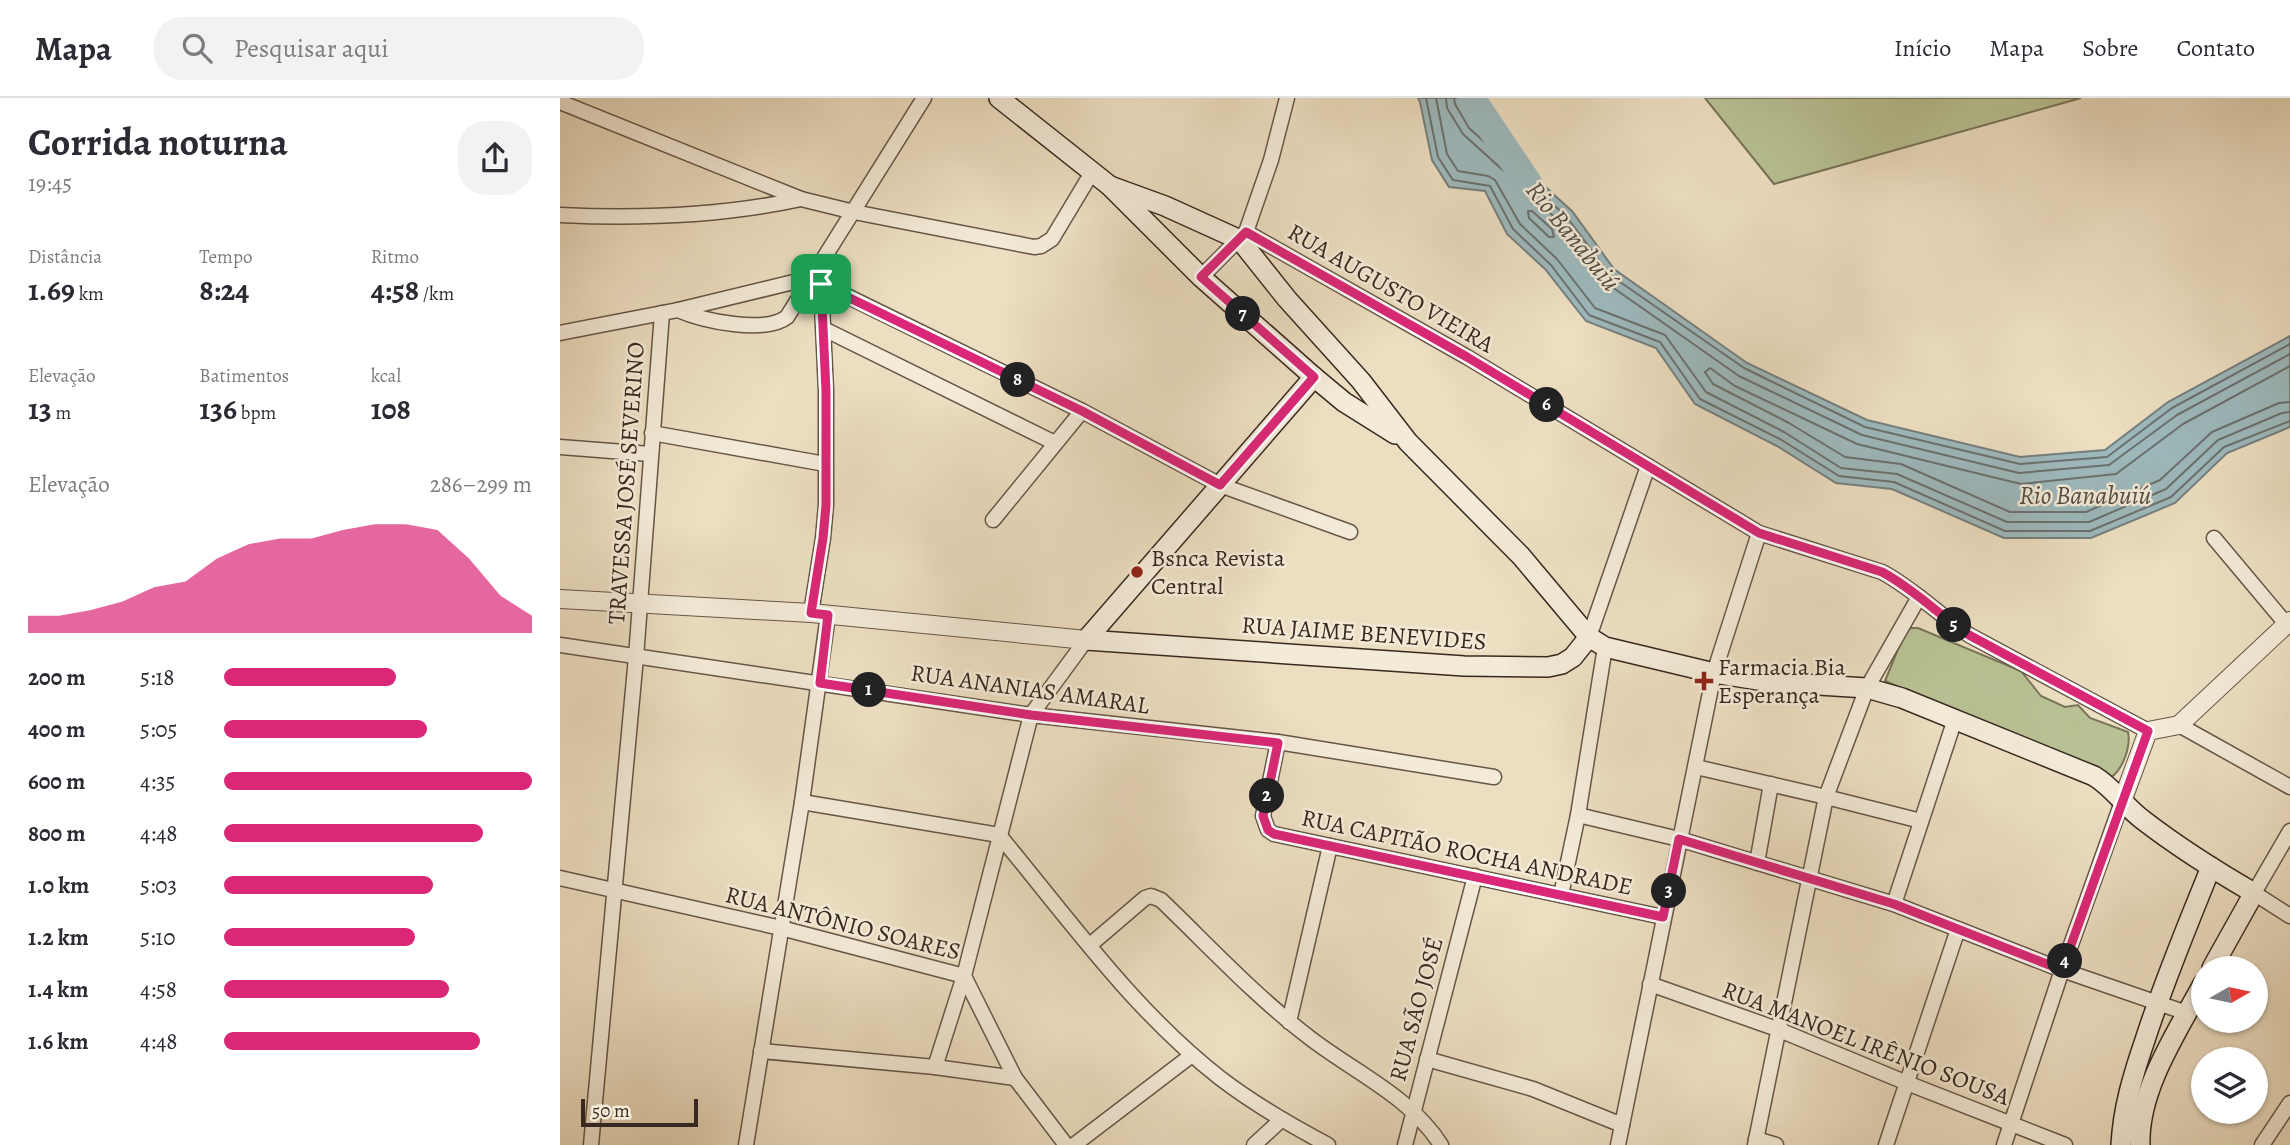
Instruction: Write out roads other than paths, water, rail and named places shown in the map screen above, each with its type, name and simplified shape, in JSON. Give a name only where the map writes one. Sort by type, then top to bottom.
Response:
[{"type":"main road","points":[[999,98],[1091,174],[1110,186],[1243,236],[1287,299],[1361,381],[1408,442],[1521,556],[1597,642],[1714,673],[1771,682],[1867,688],[1902,698],[2094,776],[2107,783],[2141,819],[2254,893],[2220,956]]},
{"type":"main road","points":[[1110,186],[1201,277],[1314,377],[1344,401],[1408,442]]},
{"type":"main road","points":[[1086,640],[1314,377]]},
{"type":"main road","name":"RUA JAIME BENEVIDES","points":[[1086,640],[1464,666],[1548,667],[1562,664],[1597,642]]},
{"type":"main road","points":[[2121,1145],[2126,1100],[2157,1003],[2211,867]]},
{"type":"main road","points":[[2140,1145],[2139,1129],[2144,1105],[2154,1078],[2191,1007]]},
{"type":"street","points":[[678,310],[710,321],[765,325],[781,321],[815,281],[924,98]]},
{"type":"street","points":[[1201,277],[1243,236],[1265,182],[1287,98]]},
{"type":"street","points":[[560,102],[801,199],[1034,247],[1052,239],[1091,174]]},
{"type":"street","points":[[560,215],[659,217],[760,208],[801,199]]},
{"type":"street","name":"RUA AUGUSTO VIEIRA","points":[[1243,236],[1467,357],[1759,533],[1882,572],[1900,582],[1943,618],[1969,635],[2148,731]]},
{"type":"street","points":[[746,1145],[820,683],[825,464],[824,329],[815,281]]},
{"type":"street","points":[[560,333],[815,281],[1082,411],[1220,485],[1350,532]]},
{"type":"street","points":[[704,304],[710,321]]},
{"type":"street","name":"TRAVESSA JOSÉ SEVERINO","points":[[595,1144],[662,313]]},
{"type":"street","points":[[824,329],[1055,443]]},
{"type":"street","points":[[993,520],[1082,411]]},
{"type":"street","points":[[652,433],[825,464]]},
{"type":"street","points":[[560,447],[650,454]]},
{"type":"street","points":[[1561,895],[1577,815],[1597,642],[1648,466]]},
{"type":"street","points":[[1618,1145],[1714,673],[1759,533]]},
{"type":"street","points":[[2004,1145],[2062,970],[2148,731],[2179,725],[2288,623],[2214,538]]},
{"type":"street","points":[[1776,1145],[1756,1142],[1826,797],[1867,688],[1919,597]]},
{"type":"street","name":"RUA JAIME BENEVIDES","points":[[560,599],[820,614],[1086,640]]},
{"type":"street","points":[[935,1067],[964,976],[1031,715],[1086,640]]},
{"type":"street","name":"RUA ANANIAS AMARAL","points":[[560,645],[1031,715],[1278,743],[1494,777]]},
{"type":"street","points":[[1894,904],[1955,719]]},
{"type":"street","points":[[2179,725],[2290,787]]},
{"type":"street","name":"RUA CAPITÃO ROCHA ANDRADE","points":[[1278,743],[1263,816],[1268,830],[1274,834],[1663,917]]},
{"type":"street","points":[[1696,767],[1922,821]]},
{"type":"street","points":[[1757,863],[1771,784]]},
{"type":"street","points":[[802,802],[999,835],[1141,1006],[1192,1055],[1221,1079],[1281,1120],[1328,1145]]},
{"type":"street","points":[[1577,815],[1679,839],[1894,904],[2062,970],[2188,1013]]},
{"type":"street","points":[[2290,831],[2254,893],[2290,916]]},
{"type":"street","points":[[1289,1022],[1330,846]]},
{"type":"street","name":"RUA SÃO JOSÉ","points":[[1441,1145],[1413,1110],[1475,876]]},
{"type":"street","name":"RUA ANTÔNIO SOARES","points":[[560,878],[781,928],[964,976],[1015,1078],[1066,1145]]},
{"type":"street","points":[[1090,945],[1145,898],[1161,900],[1267,1004],[1413,1110],[1405,1145]]},
{"type":"street","points":[[1886,1145],[1958,929]]},
{"type":"street","name":"RUA MANOEL IRÊNIO SOUSA","points":[[1650,984],[1777,1029],[2065,1145]]},
{"type":"street","points":[[761,1051],[935,1067],[1015,1078]]},
{"type":"street","points":[[1074,1145],[1192,1055]]},
{"type":"street","points":[[1427,1059],[1533,1088],[1622,1125]]},
{"type":"street","points":[[2262,1145],[2290,1103]]},
{"type":"street","points":[[1254,1145],[1281,1120]]},
{"type":"water","name":"Rio Banabuiú","points":[[1418,98],[1460,98],[1475,124],[1572,211],[1614,269],[1747,363],[1867,420],[2020,457],[2105,450],[2168,402],[2290,336],[2290,427],[2227,453],[2175,503],[2091,538],[2004,538],[1892,489],[1836,483],[1777,446],[1695,404],[1656,348],[1586,321],[1545,269],[1507,234],[1485,191],[1449,187],[1432,160]]},
{"type":"waterway","name":"Rio Banabuiú","points":[[1471,98],[1528,183]]},
{"type":"place","name":"Bsnca Revista Central","points":[[1137,572]]},
{"type":"place","name":"Farmacia Bia Esperança","points":[[1704,681]]}]
